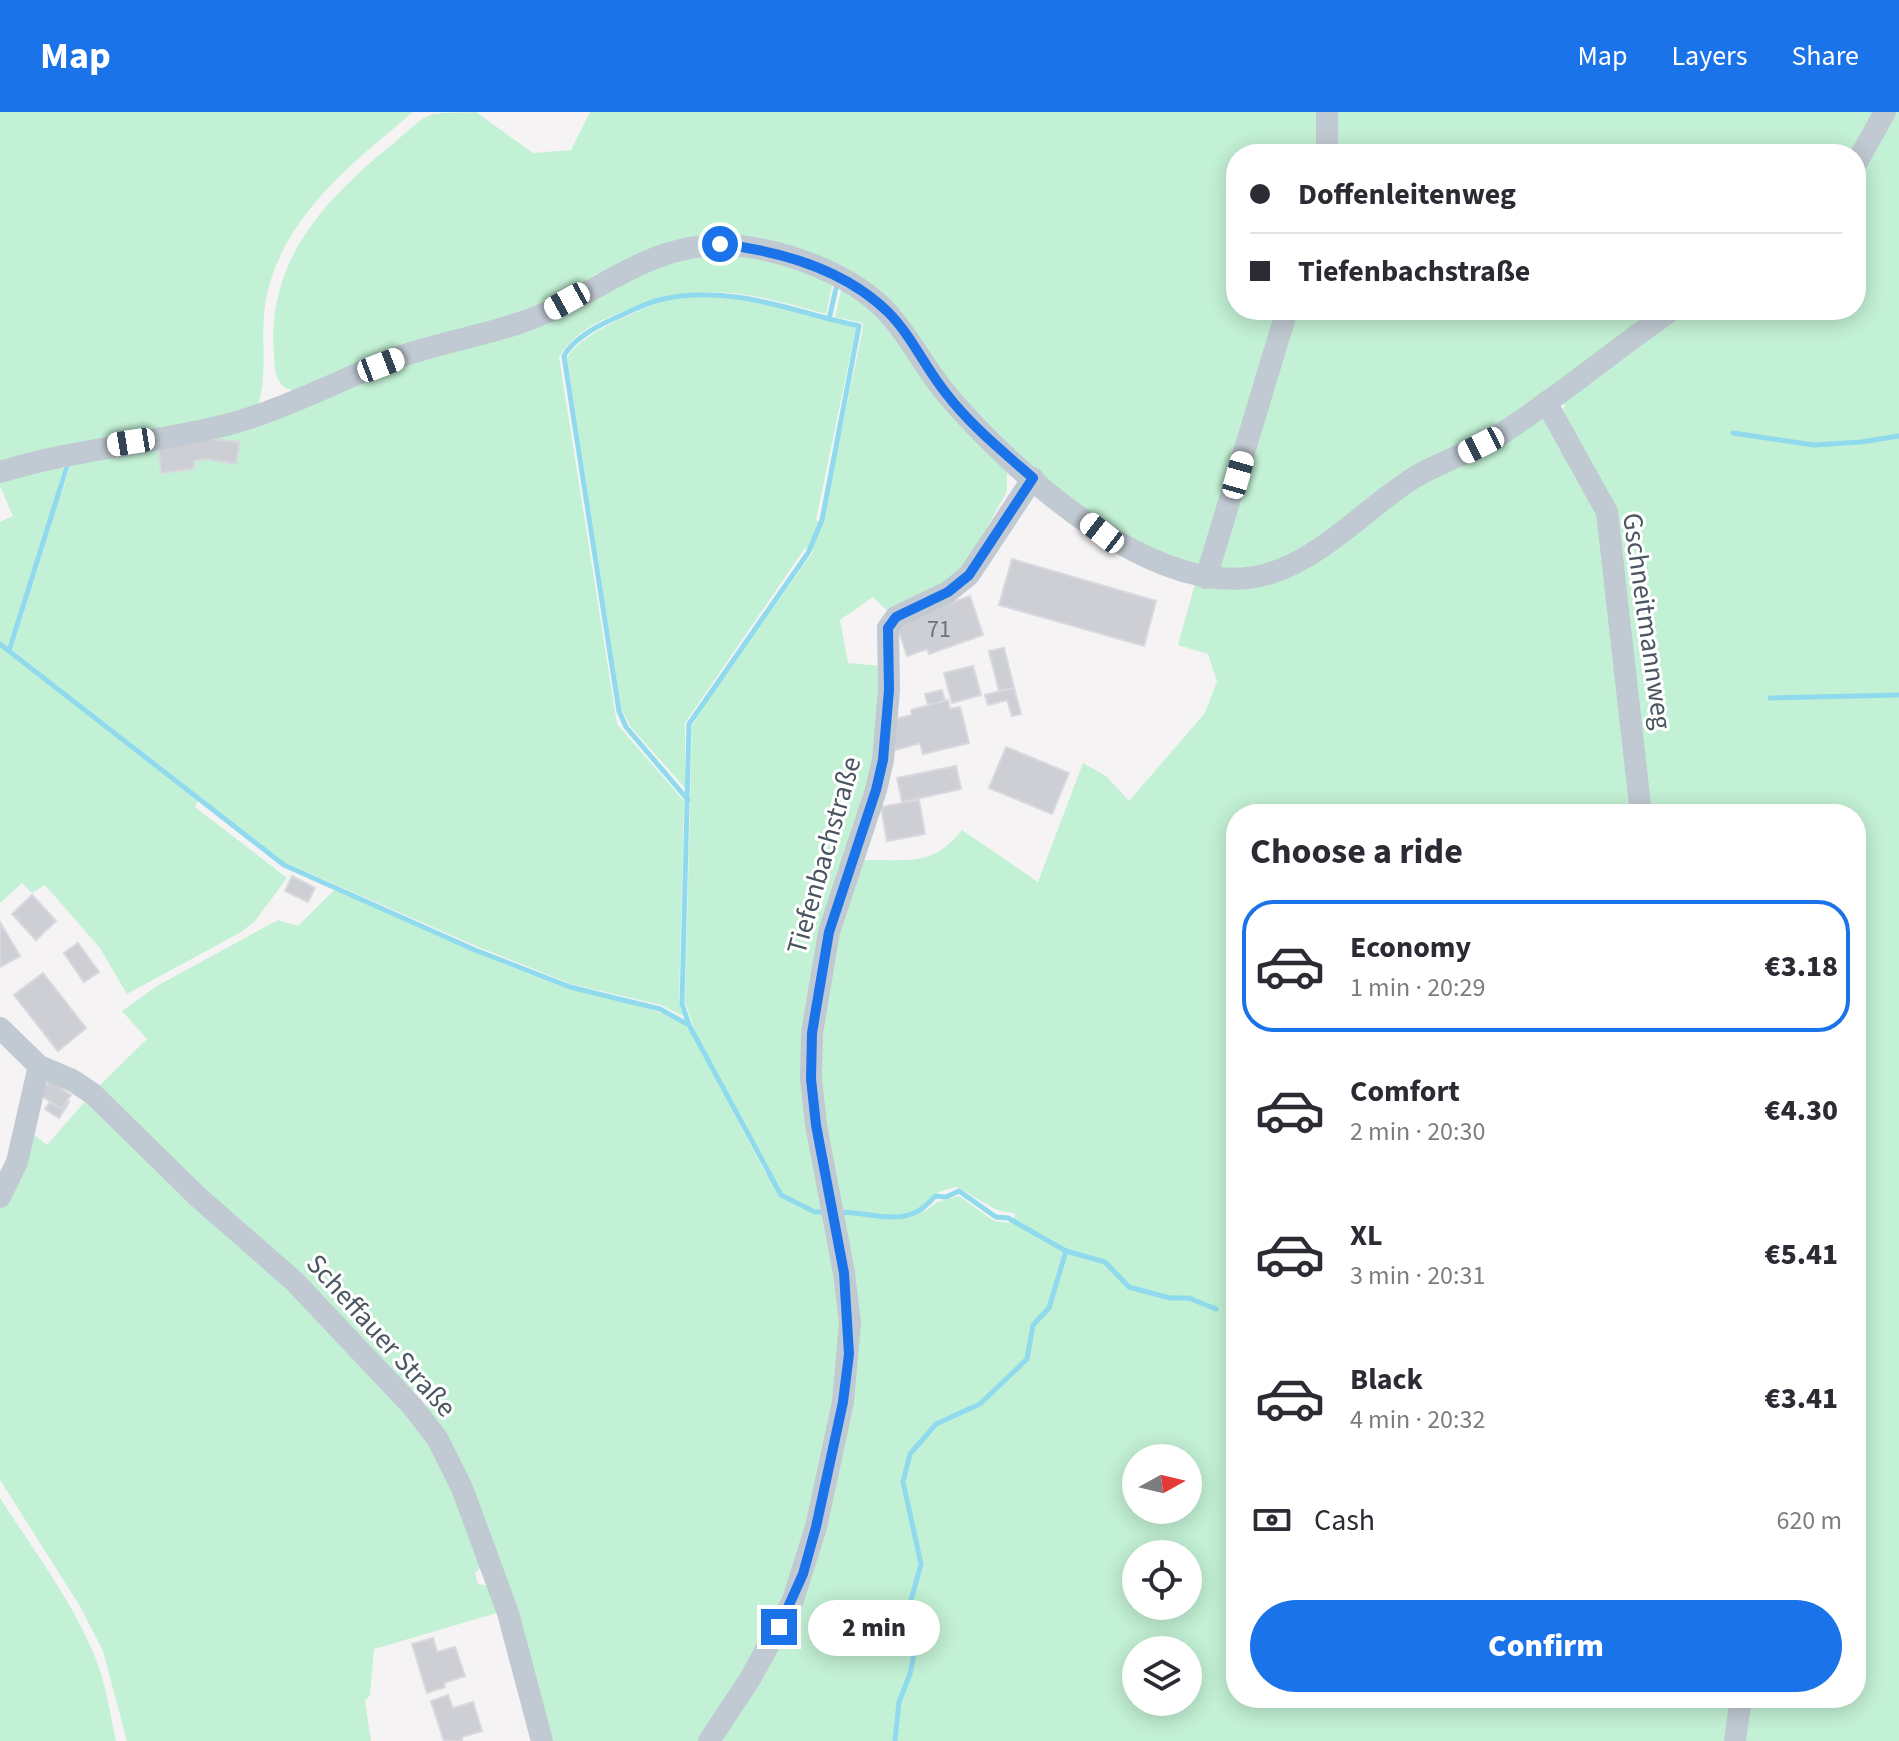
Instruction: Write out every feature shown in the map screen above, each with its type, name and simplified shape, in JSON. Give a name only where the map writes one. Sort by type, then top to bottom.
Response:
[{"type":"street","points":[[1327,112],[1327,144]]},
{"type":"street","points":[[1866,146],[1885,112]]},
{"type":"street","points":[[0,472],[47,457],[208,429],[258,416],[406,355],[545,313],[632,265],[675,251],[720,244],[785,256],[825,271],[860,290],[889,313],[944,392],[979,431],[1102,533],[1178,571],[1206,578],[1240,579],[1269,574],[1302,560],[1416,476],[1498,437],[1658,320]]},
{"type":"street","points":[[1206,578],[1284,320]]},
{"type":"street","name":"Gschneitmannweg","points":[[1546,402],[1607,512],[1640,804]]},
{"type":"street","name":"Tiefenbachstraße","points":[[709,1741],[779,1627],[803,1574],[843,1402],[850,1323],[837,1226],[816,1125],[811,1079],[812,1033],[829,932],[883,760],[889,690],[888,628],[896,617],[948,592],[969,575],[1033,478]]},
{"type":"street","name":"Scheffauer Straße","points":[[0,1028],[39,1066],[72,1080],[93,1094],[198,1197],[294,1281],[412,1406],[437,1438],[462,1488],[508,1613],[542,1741]]},
{"type":"street","points":[[0,1197],[17,1162],[39,1066]]},
{"type":"street","points":[[1735,1741],[1740,1708]]},
{"type":"green space","points":[[0,112],[413,112],[345,171],[306,214],[289,239],[276,265],[267,294],[263,323],[263,381],[257,409],[0,466]]},
{"type":"green space","points":[[476,112],[533,153],[571,150],[590,112],[1321,112],[1323,144],[1226,144],[1226,320],[1278,320],[1203,563],[1180,566],[1081,510],[955,399],[906,325],[759,242],[627,263],[596,274],[554,303],[303,391],[288,389],[277,377],[274,323],[279,292],[303,237],[321,213],[364,168],[416,124],[433,114]]},
{"type":"green space","points":[[1332,112],[1877,112],[1859,144],[1333,144]]},
{"type":"green space","points":[[1891,112],[1899,112],[1899,1741],[1739,1741],[1746,1708],[1866,1708],[1866,804],[1226,804],[1226,1708],[1736,1708],[1731,1741],[714,1741],[755,1680],[847,1408],[821,1128],[823,985],[864,860],[906,860],[929,856],[940,851],[962,830],[1038,882],[1083,763],[1106,776],[1129,801],[1205,713],[1217,681],[1208,654],[1178,645],[1195,584],[1257,585],[1406,489],[1529,423],[1543,419],[1561,437],[1565,396],[1675,320],[1866,320],[1866,156]],"holes":[[[957,1187],[997,1210],[1016,1214],[1010,1223],[994,1221],[959,1196],[937,1202],[924,1212],[931,1197]]]},
{"type":"green space","points":[[759,254],[833,282],[826,314],[769,299],[722,292],[674,296],[600,321],[577,336],[559,357],[617,724],[684,801],[679,1000],[683,1016],[661,1005],[571,984],[284,862],[12,650],[54,516],[50,514],[8,648],[0,641],[0,522],[13,516],[0,486],[0,478],[66,458],[56,493],[61,495],[73,458],[242,428],[671,257]]},
{"type":"green space","points":[[842,286],[861,298],[1000,458],[1007,473],[1007,491],[963,570],[944,588],[890,613],[873,597],[840,620],[848,663],[882,666],[874,767],[814,976],[827,1205],[844,1364],[797,1576],[704,1741],[550,1741],[426,1411],[427,1401],[443,1389],[439,1384],[425,1393],[407,1390],[96,1089],[147,1039],[122,1011],[157,986],[278,920],[298,926],[335,889],[509,966],[583,993],[661,1013],[689,1029],[766,1174],[771,1174],[694,1029],[685,1002],[692,727],[708,698],[813,552],[805,548],[685,723],[685,788],[630,726],[621,708],[567,358],[584,340],[606,326],[655,304],[679,298],[730,298],[756,302],[856,328],[816,520],[822,524],[863,328],[863,323],[835,317]]},
{"type":"green space","points":[[1289,320],[1648,320],[1499,426],[1288,560],[1220,572],[1218,561]]},
{"type":"green space","points":[[0,645],[198,801],[195,807],[287,878],[255,921],[241,932],[127,994],[100,948],[45,885],[32,893],[22,883],[0,903]]},
{"type":"green space","points":[[88,1098],[268,1264],[418,1423],[443,1461],[482,1566],[475,1573],[478,1584],[488,1586],[497,1613],[374,1649],[370,1695],[365,1701],[371,1741],[127,1741],[103,1651],[80,1606],[0,1480],[0,1208],[18,1172],[30,1131],[47,1145]]},
{"type":"green space","points":[[0,1498],[64,1595],[86,1636],[102,1678],[116,1741],[0,1741]]},
{"type":"building","points":[[211,439],[240,442],[236,464],[207,459],[194,461],[194,469],[161,473],[158,445]]},
{"type":"building","points":[[1012,559],[1156,601],[1144,646],[999,605]]},
{"type":"building","points":[[970,596],[983,635],[929,654],[927,649],[907,656],[896,622]]},
{"type":"building","points":[[1004,648],[1014,688],[999,691],[989,651]]},
{"type":"building","points":[[973,666],[981,695],[952,703],[944,673]]},
{"type":"building","points":[[1014,688],[1021,714],[1012,716],[1007,700],[988,705],[985,695]]},
{"type":"building","points":[[942,690],[945,701],[928,705],[925,694]]},
{"type":"building","points":[[948,700],[950,709],[960,707],[969,743],[923,754],[920,743],[896,750],[888,721],[912,715],[911,710]]},
{"type":"building","points":[[1006,747],[1069,773],[1052,814],[989,788]]},
{"type":"building","points":[[956,766],[961,789],[902,802],[897,778]]},
{"type":"building","points":[[919,800],[925,834],[887,841],[881,807]]},
{"type":"building","points":[[292,876],[315,888],[308,902],[285,891]]},
{"type":"building","points":[[32,895],[56,921],[36,940],[12,914]]},
{"type":"building","points":[[0,922],[20,956],[0,967]]},
{"type":"building","points":[[78,943],[99,972],[84,982],[64,953]]},
{"type":"building","points":[[43,973],[86,1028],[58,1051],[14,995]]},
{"type":"building","points":[[50,1080],[71,1095],[61,1109],[40,1095]]},
{"type":"building","points":[[67,1101],[59,1118],[45,1109],[50,1102],[61,1109]]},
{"type":"building","points":[[433,1638],[437,1652],[455,1647],[465,1676],[427,1693],[412,1644]]},
{"type":"building","points":[[448,1695],[453,1708],[473,1702],[482,1731],[462,1737],[462,1741],[444,1741],[431,1701]]},
{"type":"waterway","points":[[828,1212],[815,1212],[781,1195],[689,1025],[682,1004],[689,724],[808,553],[822,520],[859,326],[829,319],[837,284]]},
{"type":"waterway","points":[[688,800],[626,727],[619,711],[564,356],[579,339],[607,322],[653,302],[681,296],[745,298],[829,319]]},
{"type":"waterway","points":[[1733,433],[1814,445],[1899,436]]},
{"type":"waterway","points":[[9,651],[68,463]]},
{"type":"waterway","points":[[0,644],[284,865],[475,950],[570,987],[660,1009],[687,1024]]},
{"type":"waterway","points":[[1770,698],[1899,695]]},
{"type":"waterway","points":[[838,1212],[902,1216],[924,1207],[935,1196],[946,1197],[959,1191],[996,1217],[1008,1218],[1066,1251],[1105,1262],[1129,1287],[1170,1298],[1189,1298],[1216,1309]]},
{"type":"waterway","points":[[895,1741],[899,1702],[910,1674],[917,1640],[910,1604],[921,1564],[903,1482],[910,1454],[936,1424],[980,1404],[1027,1359],[1033,1325],[1049,1308],[1066,1251]]},
{"type":"route","points":[[720,244],[785,256],[825,271],[860,290],[889,313],[944,392],[979,431],[1033,478],[1009,510],[969,575],[948,592],[896,617],[888,628],[889,690],[883,760],[829,932],[812,1033],[811,1079],[816,1125],[844,1273],[850,1323],[849,1354],[843,1402],[816,1527],[803,1574],[779,1627]]}]
